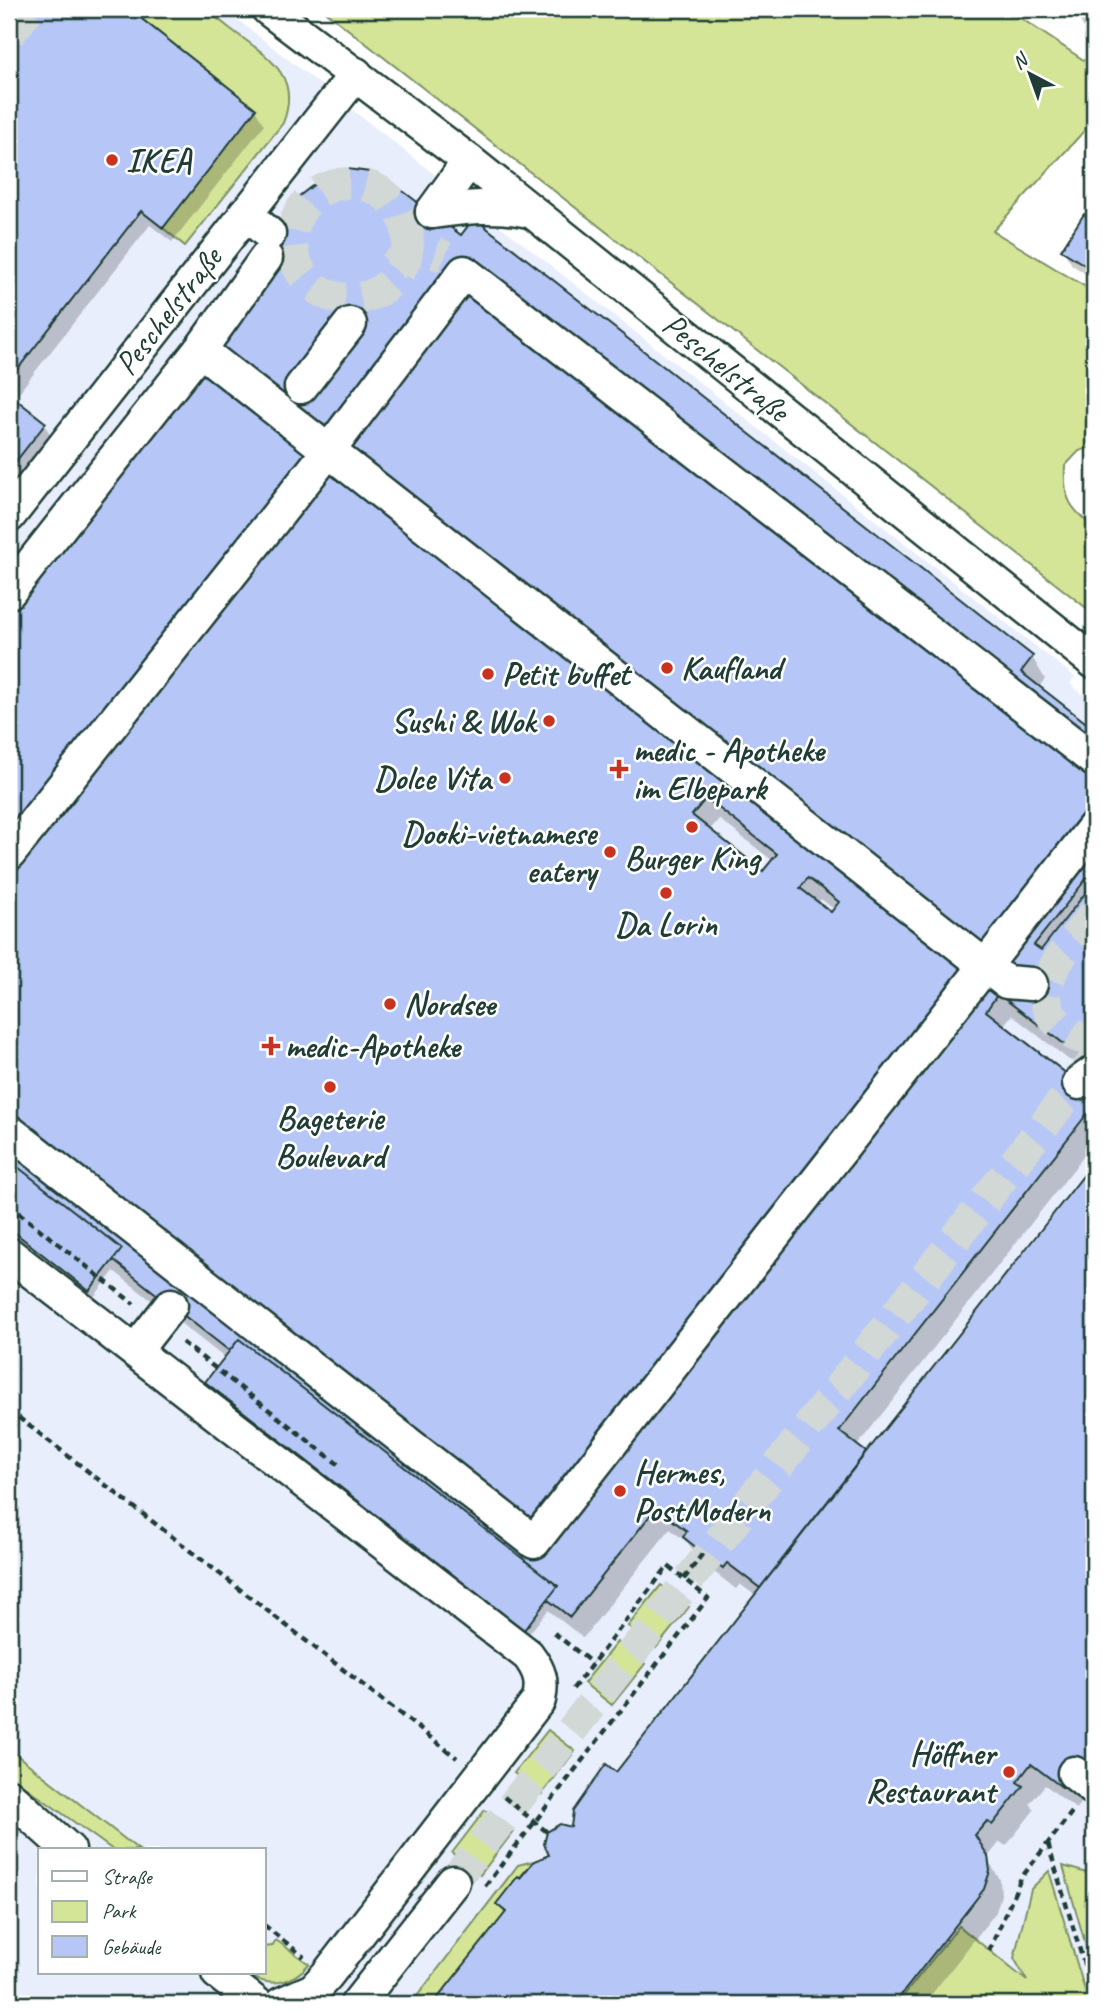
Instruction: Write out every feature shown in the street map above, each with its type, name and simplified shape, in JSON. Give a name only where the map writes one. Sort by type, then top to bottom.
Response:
[{"type":"street","name":"Peschelstraße","points":[[268,9],[469,161],[1094,662]]},
{"type":"street","name":"Peschelstraße","points":[[9,516],[356,74]]},
{"type":"street","points":[[469,161],[432,212],[474,205],[498,205],[531,212]]},
{"type":"street","points":[[9,592],[200,350],[267,246],[245,213]]},
{"type":"street","points":[[9,854],[330,449],[454,265],[1094,760]]},
{"type":"street","points":[[301,387],[350,324]]},
{"type":"street","points":[[200,350],[330,449],[1006,982],[1031,984]]},
{"type":"street","points":[[9,1131],[534,1542],[1094,827]]},
{"type":"street","points":[[9,1254],[528,1655],[538,1669],[542,1685],[539,1700],[481,1777],[327,1975],[313,1990],[281,2004]]},
{"type":"street","points":[[135,1351],[164,1314]]},
{"type":"street","points":[[16,1806],[67,1848]]},
{"type":"street","points":[[357,2004],[465,1890]]},
{"type":"street","points":[[219,1974],[257,2004]]},
{"type":"path","points":[[9,1205],[164,1314],[340,1466]]},
{"type":"path","points":[[9,1410],[481,1777],[547,1832]]},
{"type":"path","points":[[684,1579],[703,1553]]},
{"type":"path","points":[[465,1890],[536,1822],[708,1598],[668,1566],[568,1695]]},
{"type":"path","points":[[548,1629],[592,1663]]},
{"type":"path","points":[[989,1951],[1021,1878],[1048,1844],[1087,1783]]},
{"type":"path","points":[[1048,1844],[1094,1997]]},
{"type":"path","points":[[266,1928],[327,1975]]},
{"type":"shaded area","points":[[9,9],[224,9],[1075,677],[1070,684],[1094,703],[1094,2004],[9,2004]]},
{"type":"green space","points":[[194,7],[209,12],[271,60],[285,81],[288,93],[288,107],[283,123],[185,246],[163,228],[256,109],[143,20],[151,9]]},
{"type":"green space","points":[[322,9],[1007,9],[1094,67],[1094,120],[993,231],[1094,292],[1094,446],[1079,451],[1065,466],[1065,487],[1074,508],[1094,528],[1094,614]]},
{"type":"green space","points":[[661,1585],[689,1607],[656,1648],[628,1626]]},
{"type":"green space","points":[[617,1642],[645,1664],[612,1705],[584,1683]]},
{"type":"green space","points":[[548,1730],[575,1751],[542,1794],[514,1773]]},
{"type":"green space","points":[[9,1749],[136,1848],[110,1848],[9,1775]]},
{"type":"green space","points":[[485,1810],[513,1832],[480,1875],[452,1853]]},
{"type":"green space","points":[[534,1861],[497,1903],[506,1912],[433,2004],[411,2004],[518,1865]]},
{"type":"green space","points":[[1063,1866],[1094,1875],[1094,1974]]},
{"type":"green space","points":[[1049,1871],[1089,2004],[897,2004],[959,1926],[1027,1981],[1014,1958],[1031,1889]]},
{"type":"green space","points":[[276,1940],[309,1964],[295,1976],[279,1982],[263,1981],[249,1974],[266,1974],[266,1947],[272,1946]]},
{"type":"building","name":"IKEA","points":[[9,9],[129,9],[256,109],[163,228],[141,211],[9,380]]},
{"type":"building","points":[[1072,9],[1094,9],[1094,23]]},
{"type":"building","points":[[347,169],[370,172],[391,182],[461,235],[474,218],[1033,656],[1021,672],[1094,729],[1094,869],[1034,945],[1041,950],[1094,882],[1094,1048],[1063,1043],[998,994],[986,1011],[1094,1095],[1094,1105],[839,1431],[866,1452],[760,1588],[727,1563],[723,1568],[703,1553],[683,1537],[687,1531],[656,1508],[570,1617],[9,1179],[9,569],[298,197],[325,176]],"holes":[[[706,798],[777,854],[763,871],[692,815]],[[808,878],[839,902],[831,912],[800,888]]]},
{"type":"building","points":[[1084,214],[1094,220],[1094,271],[1061,250]]},
{"type":"building","points":[[9,394],[46,423],[9,470]]},
{"type":"building","points":[[9,1160],[122,1249],[89,1291],[9,1228]]},
{"type":"building","points":[[1094,1162],[1094,1751],[1063,1788],[1031,1764],[1017,1782],[1023,1786],[992,1825],[987,1821],[975,1835],[988,1856],[990,1871],[984,1889],[894,2004],[433,2004],[506,1912],[496,1904],[534,1861],[549,1855],[544,1844],[547,1832],[560,1824],[571,1827],[573,1811],[606,1764],[616,1772]]},
{"type":"building","points":[[239,1339],[558,1586],[524,1630],[205,1382]]},
{"type":"tunnel","points":[[9,34],[29,9]]},
{"type":"tunnel","points":[[350,183],[372,187],[391,200],[404,219],[408,241],[404,263],[391,282],[372,295],[350,299],[328,295],[309,282],[296,263],[292,241],[296,219],[309,200],[328,187],[350,183]]},
{"type":"tunnel","points":[[393,267],[417,251],[429,251],[445,257]]},
{"type":"tunnel","points":[[1094,914],[1054,967],[1046,997],[1049,1011],[1060,1025],[1076,1036],[1094,1040]]},
{"type":"tunnel","points":[[453,1882],[1094,1061]]},
{"type":"place","name":"IKEA","points":[[112,160]]},
{"type":"place","name":"Kaufland","points":[[667,668]]},
{"type":"place","name":"Petit buffet","points":[[488,674]]},
{"type":"place","name":"Sushi & Wok","points":[[549,721]]},
{"type":"place","name":"medic - Apotheke im Elbepark","points":[[619,769]]},
{"type":"place","name":"Dolce Vita","points":[[505,778]]},
{"type":"place","name":"Burger King","points":[[692,827]]},
{"type":"place","name":"Dooki-vietnamese eatery","points":[[610,852]]},
{"type":"place","name":"Da Lorin","points":[[666,893]]},
{"type":"place","name":"Nordsee","points":[[390,1004]]},
{"type":"place","name":"medic-Apotheke","points":[[271,1046]]},
{"type":"place","name":"Bageterie Boulevard","points":[[330,1087]]},
{"type":"place","name":"Hermes, PostModern","points":[[620,1491]]},
{"type":"place","name":"Höffner Restaurant","points":[[1009,1772]]}]
